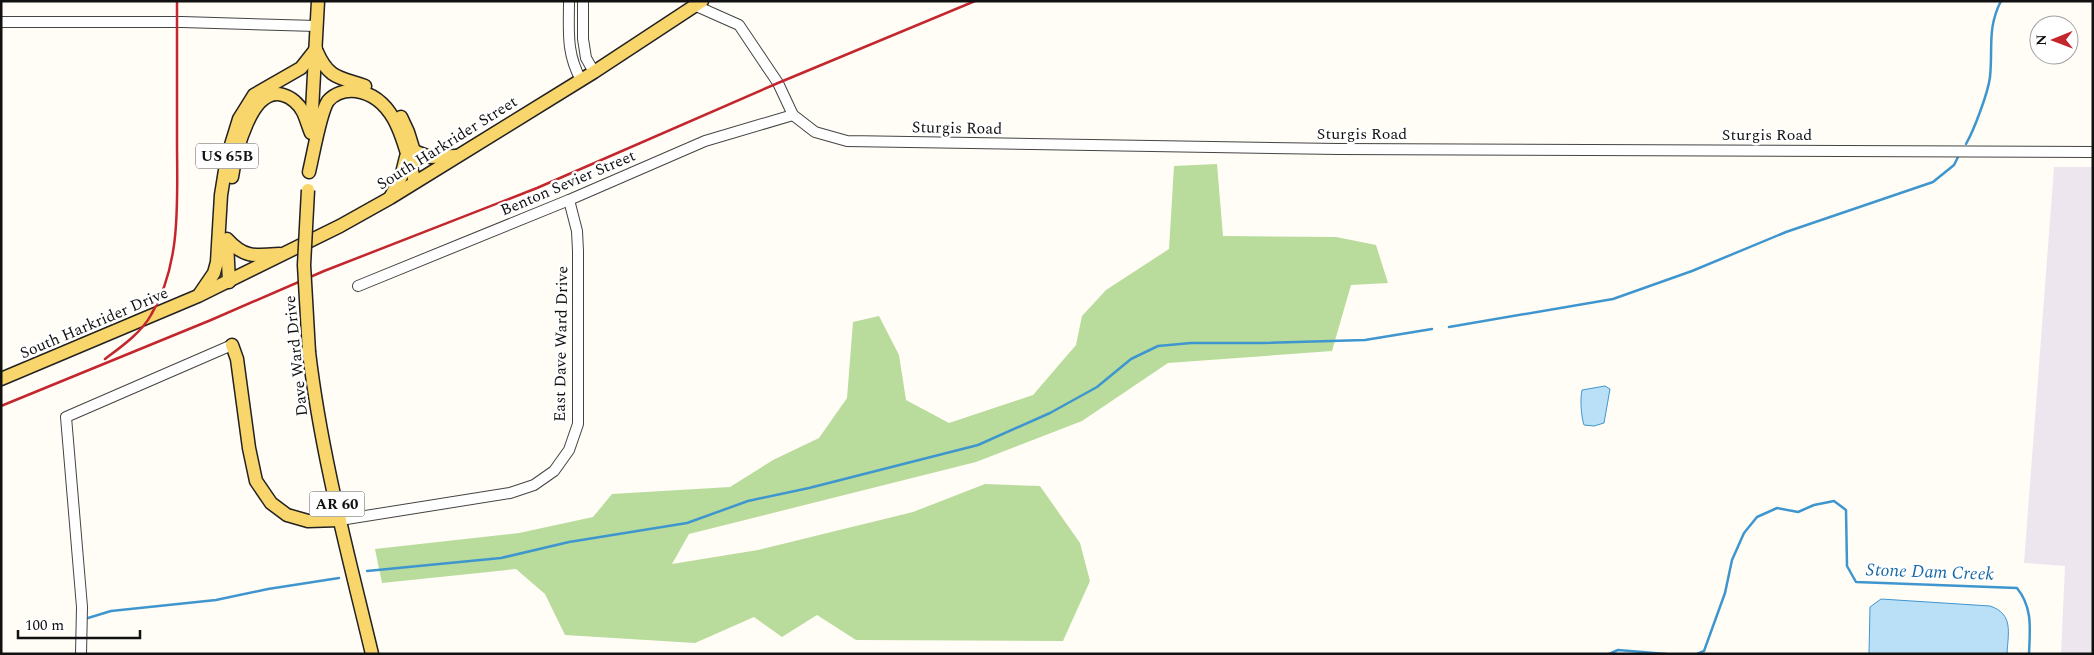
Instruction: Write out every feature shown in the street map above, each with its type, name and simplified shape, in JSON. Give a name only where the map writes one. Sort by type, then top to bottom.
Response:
[{"type":"main road","points":[[318,1],[316,49],[324,67],[346,82],[379,91],[392,102],[408,132],[410,153],[401,177],[390,198]]},
{"type":"main road","name":"South Harkrider Street","points":[[198,296],[289,253],[390,198],[594,72],[698,3]]},
{"type":"main road","name":"Dave Ward Drive","points":[[316,49],[304,265],[309,352],[314,397],[340,520],[372,654]]},
{"type":"main road","name":"US 65B","points":[[198,296],[214,273],[223,241],[221,196],[225,167],[239,119],[254,95],[301,68],[316,49]]},
{"type":"main road","points":[[309,172],[324,111],[328,102],[337,94],[350,91],[365,93],[379,100],[390,112],[410,153],[418,180]]},
{"type":"main road","points":[[226,283],[223,241],[232,171],[247,122],[257,105],[264,98],[274,93],[285,95],[296,102],[303,111],[311,133]]},
{"type":"main road","points":[[410,153],[430,157],[458,155]]},
{"type":"main road","points":[[223,241],[243,253],[254,256],[289,253]]},
{"type":"main road","name":"South Harkrider Drive","points":[[1,379],[198,296]]},
{"type":"main road","points":[[232,344],[237,360],[249,448],[256,481],[271,504],[287,515],[308,520],[340,520]]},
{"type":"street","points":[[569,1],[569,51],[573,66],[581,80]]},
{"type":"street","points":[[583,1],[583,40],[586,58],[594,72]]},
{"type":"street","name":"Sturgis Road","points":[[698,3],[740,25],[778,83],[792,115],[815,132],[847,141],[1339,149],[2093,152]]},
{"type":"street","points":[[1,22],[182,22],[317,26]]},
{"type":"street","name":"Benton Sevier Street","points":[[358,286],[569,200],[705,141],[792,115]]},
{"type":"street","name":"East Dave Ward Drive","points":[[340,520],[510,493],[543,480],[562,461],[575,436],[579,407],[578,251],[577,231],[569,200]]},
{"type":"street","points":[[81,654],[82,607],[66,417],[232,344]]},
{"type":"shaded area","points":[[2054,167],[2093,167],[2093,654],[2061,654],[2065,566],[2024,563]]},
{"type":"green space","points":[[1217,164],[1223,236],[1336,237],[1376,245],[1388,283],[1351,285],[1332,351],[1168,363],[1082,421],[976,462],[689,534],[672,564],[758,550],[913,512],[985,484],[1040,486],[1080,543],[1090,581],[1063,641],[856,640],[817,615],[782,637],[754,617],[695,643],[565,635],[545,594],[516,569],[382,583],[375,549],[519,533],[593,517],[612,494],[730,487],[773,460],[819,438],[847,398],[853,322],[879,316],[899,355],[906,400],[949,423],[1033,395],[1076,345],[1082,316],[1106,290],[1169,249],[1174,166]]},
{"type":"water","points":[[1605,386],[1610,389],[1604,423],[1594,426],[1584,425],[1581,408],[1582,390]]},
{"type":"water","points":[[1881,599],[1990,606],[1998,609],[2003,614],[2008,625],[2007,654],[1869,654],[1870,607]]},
{"type":"waterway","points":[[1966,144],[1973,130],[1989,84],[1992,29],[2001,1]]},
{"type":"waterway","points":[[1449,327],[1613,299],[1692,271],[1786,232],[1933,182],[1954,165],[1958,157]]},
{"type":"waterway","points":[[367,571],[501,558],[569,542],[687,523],[748,501],[809,488],[978,445],[1050,413],[1097,387],[1131,359],[1158,346],[1191,343],[1365,340],[1432,329]]},
{"type":"waterway","name":"Stone Dam Creek","points":[[1697,654],[1704,651],[1725,593],[1732,560],[1744,533],[1757,517],[1777,508],[1798,512],[1814,505],[1834,501],[1846,510],[1847,566],[1856,582],[2017,588],[2026,603],[2028,611],[2030,627],[2029,654]]},
{"type":"waterway","points":[[88,618],[111,611],[216,600],[268,589],[339,578]]},
{"type":"waterway","name":"Stone Dam Creek","points":[[1609,654],[1618,650],[1666,654]]},
{"type":"railway","points":[[105,359],[124,345],[147,322],[161,295],[173,253],[177,208],[177,1]]},
{"type":"railway","points":[[1,406],[211,320],[324,271],[537,188],[778,83],[975,1]]}]
